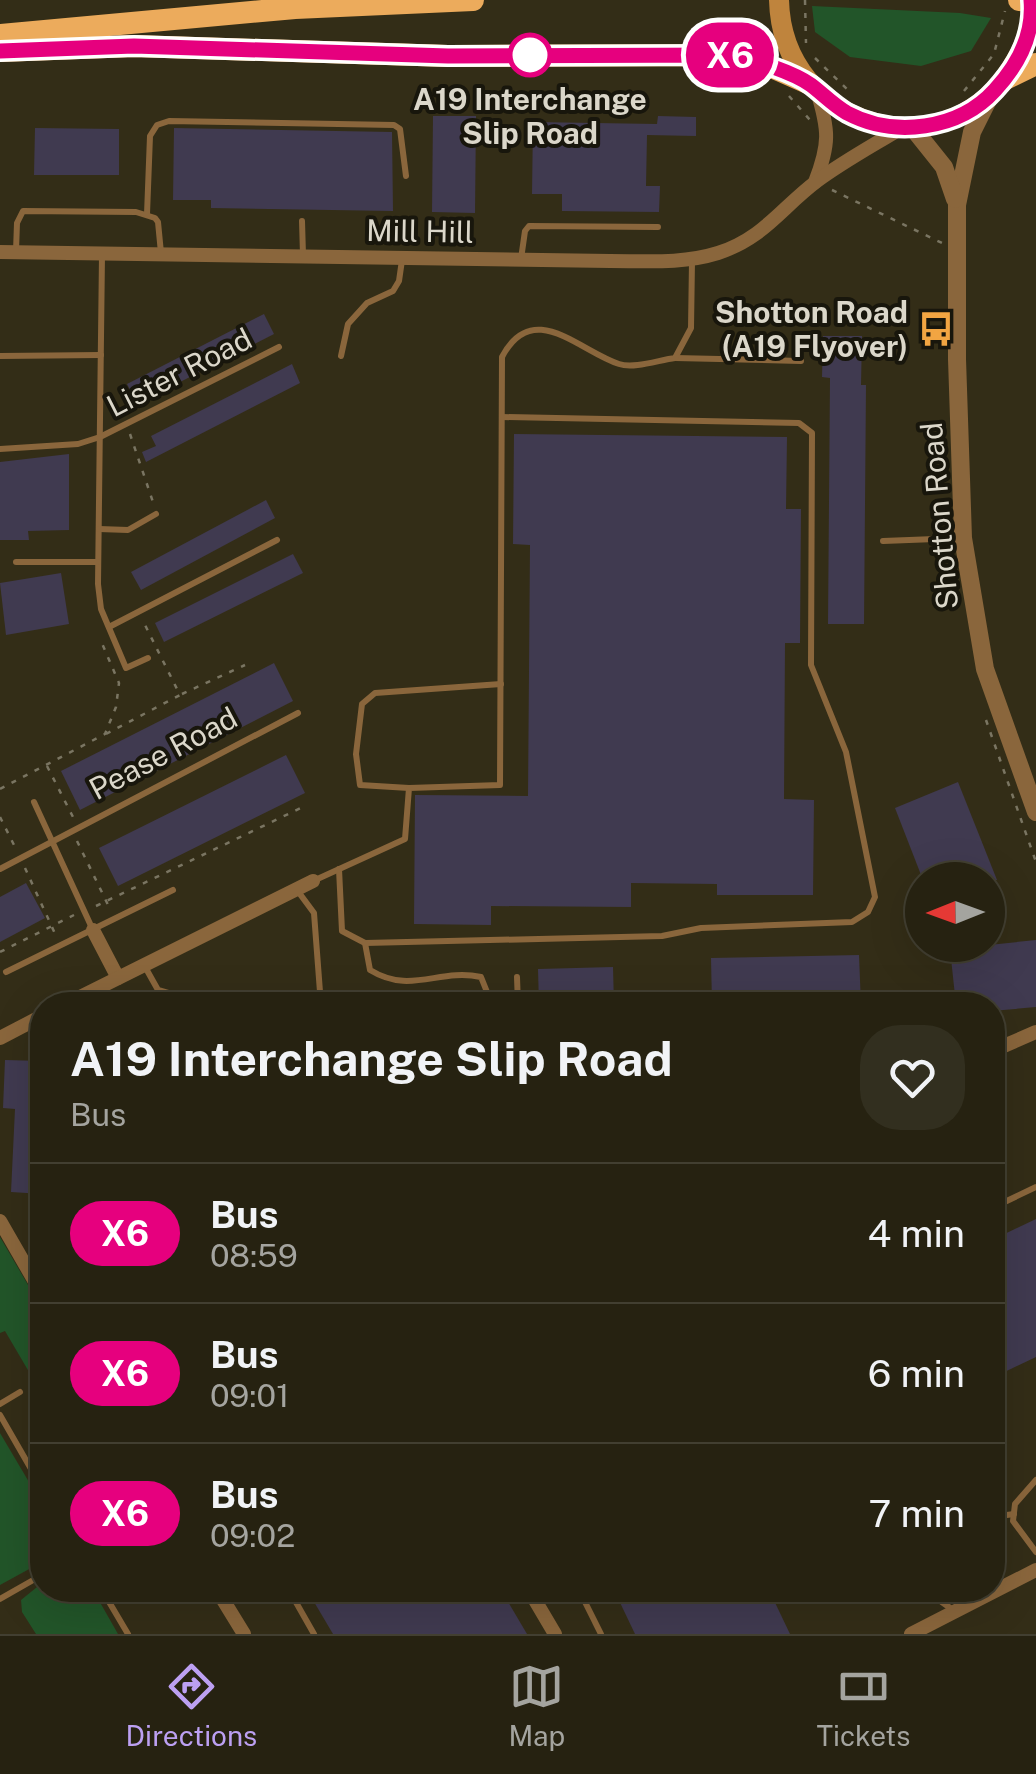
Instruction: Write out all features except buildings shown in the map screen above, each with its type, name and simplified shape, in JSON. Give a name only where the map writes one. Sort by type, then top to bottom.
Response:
[{"type":"highway","points":[[0,35],[296,8],[473,0]]},
{"type":"highway","points":[[1012,1],[1034,0]]},
{"type":"highway","points":[[0,51],[134,46],[448,56],[733,55],[758,60],[813,87]]},
{"type":"highway","points":[[998,87],[1036,64]]},
{"type":"main road","points":[[779,0],[786,42],[813,87],[858,118],[907,127],[953,118],[998,87],[1024,47],[1034,0]]},
{"type":"street","name":"Mill Hill","points":[[813,87],[828,136],[825,157],[814,183]]},
{"type":"street","name":"Shotton Road","points":[[998,87],[972,132],[957,205],[963,538],[984,668],[1036,812]]},
{"type":"street","name":"Mill Hill","points":[[8,252],[692,260],[752,238],[769,227],[814,183],[907,127]]},
{"type":"street","name":"Shotton Road","points":[[907,127],[944,166],[957,205]]},
{"type":"street","points":[[89,992],[313,881]]},
{"type":"street","points":[[92,930],[118,978]]},
{"type":"street","points":[[0,1038],[30,1022]]},
{"type":"street","points":[[1005,1045],[1036,1032]]},
{"type":"street","points":[[0,1222],[30,1273]]},
{"type":"street","points":[[1005,1586],[1036,1570]]},
{"type":"street","points":[[224,1602],[244,1634]]},
{"type":"street","points":[[537,1602],[555,1634]]},
{"type":"street","points":[[911,1634],[975,1602]]},
{"type":"lane","points":[[147,214],[150,136],[169,121],[394,124],[400,129],[406,176]]},
{"type":"lane","points":[[8,252],[23,211],[147,214],[156,218],[160,227],[161,255]]},
{"type":"lane","points":[[302,221],[303,257]]},
{"type":"lane","points":[[520,260],[529,226],[658,227]]},
{"type":"lane","name":"Lister Road","points":[[102,254],[98,562],[101,609],[126,668],[148,658]]},
{"type":"lane","points":[[341,356],[348,324],[367,303],[393,291],[402,258]]},
{"type":"lane","points":[[675,358],[691,328],[692,260]]},
{"type":"lane","points":[[500,684],[375,692],[362,704],[356,754],[360,785],[500,785],[502,357],[510,343],[526,332],[551,330],[623,366],[675,358],[800,361]]},
{"type":"lane","name":"Lister Road","points":[[100,437],[279,347]]},
{"type":"lane","points":[[0,356],[101,355]]},
{"type":"lane","points":[[339,869],[342,932],[364,943],[662,936],[701,928],[852,922],[868,912],[876,896],[846,752],[810,665],[812,433],[799,424],[502,418]]},
{"type":"lane","points":[[0,449],[78,444],[100,437]]},
{"type":"lane","points":[[99,529],[128,530],[156,514]]},
{"type":"lane","points":[[883,541],[963,538]]},
{"type":"lane","points":[[109,627],[277,540]]},
{"type":"lane","points":[[16,562],[98,562]]},
{"type":"lane","name":"Pease Road","points":[[0,869],[298,712]]},
{"type":"lane","points":[[313,881],[405,839],[409,788]]},
{"type":"lane","points":[[34,802],[92,930]]},
{"type":"lane","points":[[296,889],[314,913],[320,992]]},
{"type":"lane","points":[[6,972],[174,890]]},
{"type":"lane","points":[[364,943],[370,970],[388,981],[402,983],[464,973],[481,976],[487,992]]},
{"type":"lane","points":[[144,964],[158,990],[165,992]]},
{"type":"lane","points":[[517,978],[518,992]]},
{"type":"lane","points":[[1005,1202],[1036,1187]]},
{"type":"lane","points":[[0,1404],[20,1392]]},
{"type":"lane","points":[[0,1415],[30,1467]]},
{"type":"lane","points":[[1036,1480],[1014,1504],[1013,1521],[1036,1552]]},
{"type":"lane","points":[[1005,1515],[1014,1514]]},
{"type":"lane","points":[[0,1599],[30,1582]]},
{"type":"lane","points":[[109,1602],[128,1634]]},
{"type":"lane","points":[[296,1602],[314,1634]]},
{"type":"lane","points":[[585,1602],[601,1634]]},
{"type":"lane","points":[[942,1602],[956,1612]]},
{"type":"path","points":[[805,0],[804,33],[808,48],[824,69],[859,100]]},
{"type":"path","points":[[960,94],[994,54],[1012,1]]},
{"type":"path","points":[[126,424],[156,514]]},
{"type":"path","points":[[139,612],[180,695]]},
{"type":"path","points":[[104,734],[116,706],[118,682],[100,642],[109,627]]},
{"type":"path","points":[[0,789],[246,665]]},
{"type":"path","points":[[47,765],[115,919]]},
{"type":"path","points":[[0,952],[305,806]]},
{"type":"path","points":[[0,817],[61,946]]},
{"type":"green space","points":[[812,6],[991,18],[971,51],[921,66],[850,57],[815,32]]},
{"type":"green space","points":[[0,1237],[30,1288],[30,1374],[5,1331],[0,1333]]},
{"type":"green space","points":[[0,1433],[30,1484],[30,1569],[0,1585]]},
{"type":"green space","points":[[30,1593],[30,1602],[100,1602],[118,1634],[36,1634],[22,1612],[21,1600]]},
{"type":"bus line","name":"X6","points":[[0,51],[134,46],[448,56],[733,55],[758,60],[810,84],[834,106],[858,118],[912,127],[938,124],[973,108],[1006,79],[1024,47],[1031,0]]},
{"type":"place","name":"A19 Interchange Slip Road","points":[[530,55]]},
{"type":"place","name":"Shotton Road (A19 Flyover)","points":[[936,329]]}]
